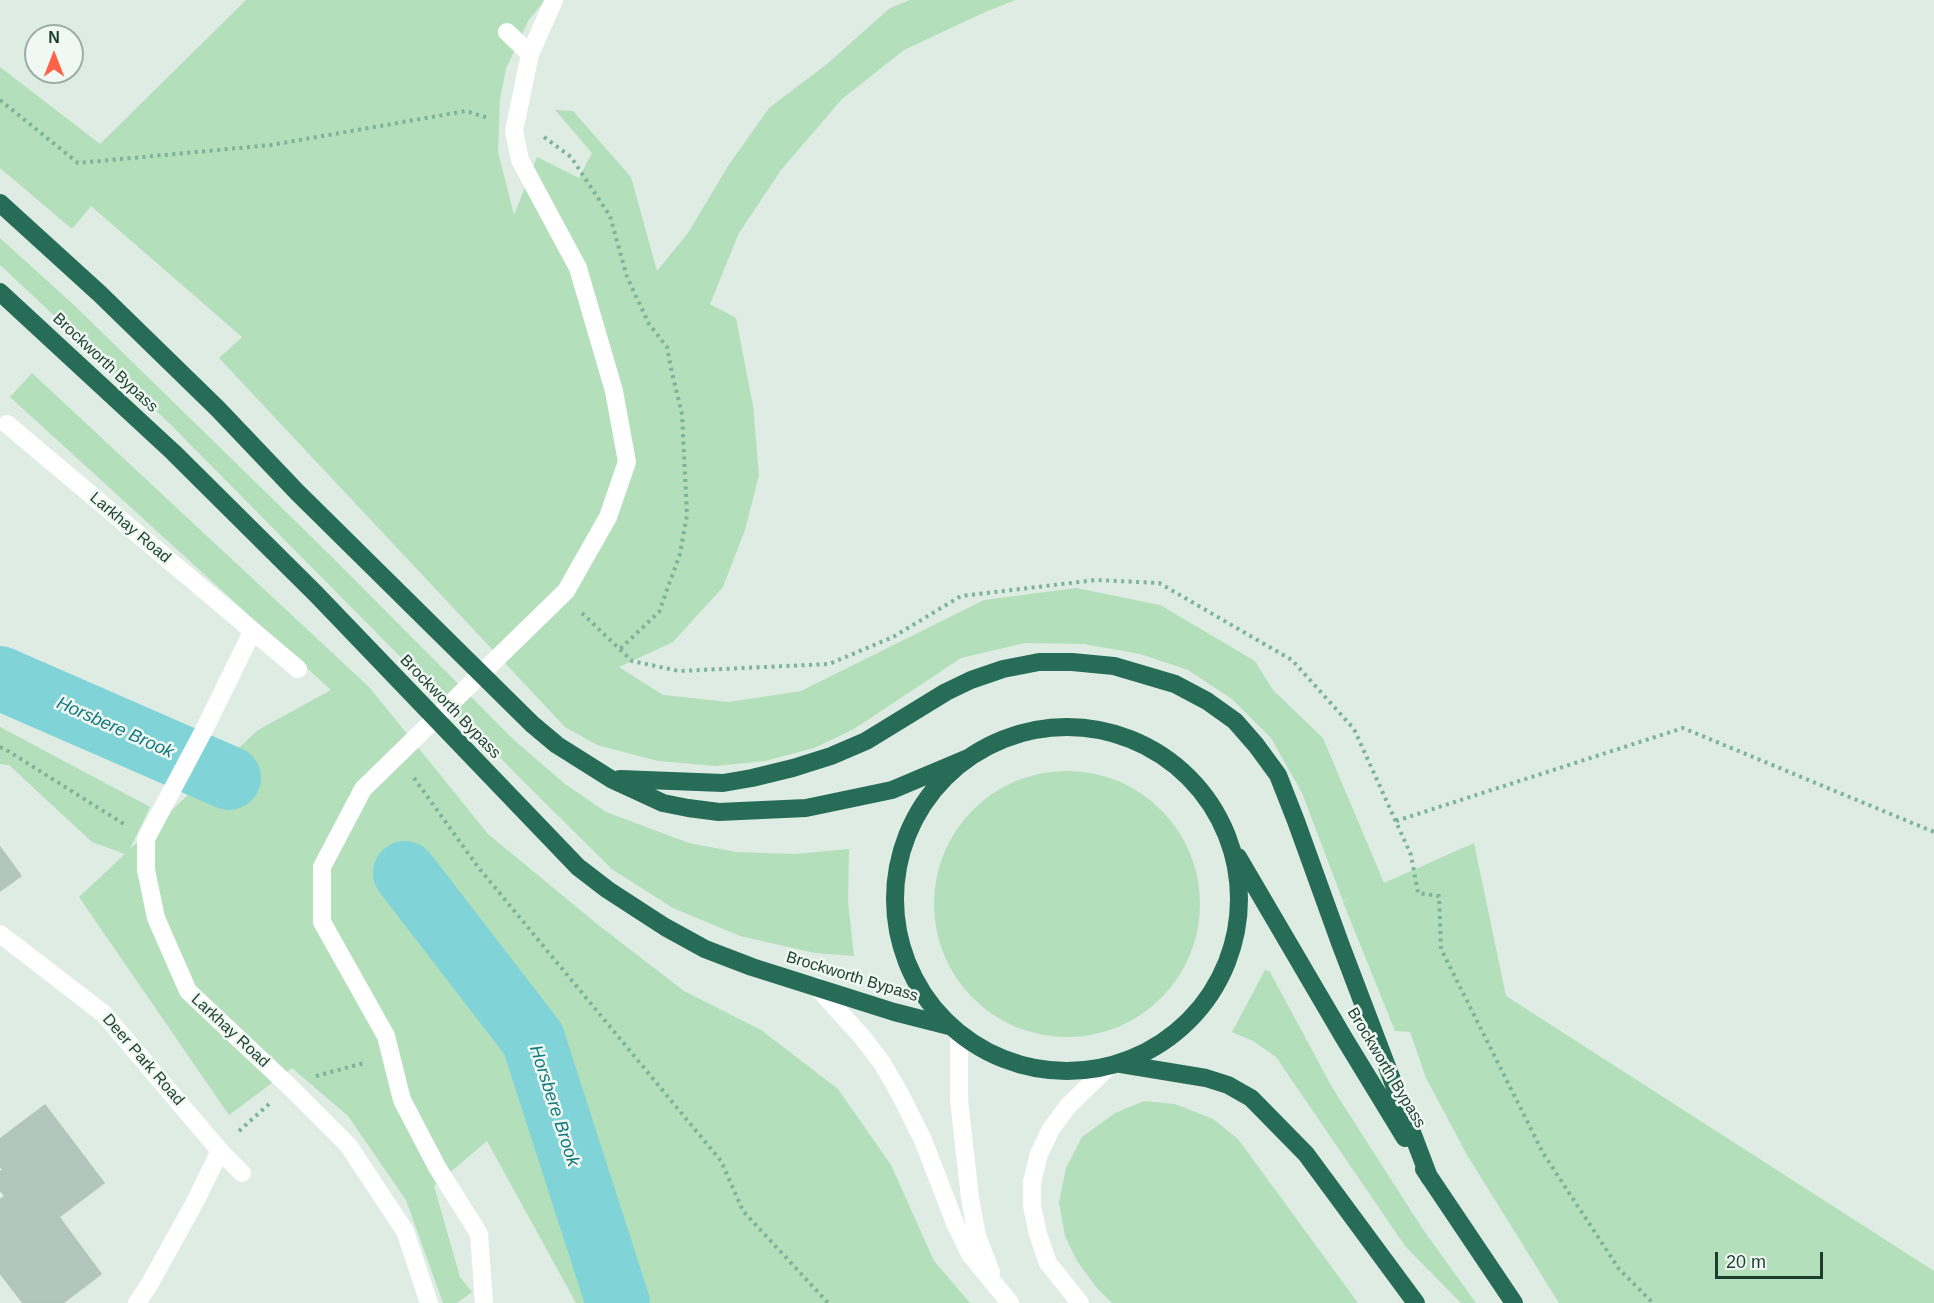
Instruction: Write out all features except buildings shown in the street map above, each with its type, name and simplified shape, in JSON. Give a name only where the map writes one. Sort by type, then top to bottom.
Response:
[{"type":"highway","points":[[0,203],[100,294],[209,400],[345,540],[532,724],[556,745],[610,779],[663,803],[688,808],[718,812],[806,808],[892,790],[968,758],[996,742],[1027,731],[1059,727],[1092,728],[1123,736],[1153,749],[1179,768],[1203,790],[1220,818],[1233,848],[1241,901],[1232,954],[1207,1002],[1169,1040],[1114,1066]]},
{"type":"highway","name":"Brockworth Bypass","points":[[0,292],[173,452],[579,867],[617,896],[705,949],[752,967],[954,1031]]},
{"type":"highway","points":[[610,779],[723,783],[793,768],[831,756],[866,741],[946,692],[971,680],[1003,669],[1040,662],[1114,666],[1175,684],[1207,701],[1235,721],[1278,775],[1429,1177]]},
{"type":"highway","points":[[968,758],[930,793],[905,838],[894,888],[898,939],[917,987],[954,1031],[993,1056],[1029,1068],[1068,1072],[1114,1066],[1206,1078],[1228,1085],[1251,1098],[1306,1154],[1416,1303]]},
{"type":"highway","name":"Brockworth Bypass","points":[[1233,848],[1344,1038],[1429,1177],[1514,1303]]},
{"type":"street","points":[[484,1303],[479,1234],[437,1167],[402,1100],[386,1036],[322,922],[322,867],[363,789],[566,591],[608,517],[627,462],[614,390],[578,268],[520,160],[514,131],[530,54],[554,0]]},
{"type":"street","points":[[507,32],[530,54]]},
{"type":"street","name":"Larkhay Road","points":[[7,424],[298,669]]},
{"type":"street","name":"Larkhay Road","points":[[252,632],[204,730],[146,838],[146,870],[156,918],[188,991],[348,1145],[405,1231],[429,1303]]},
{"type":"street","name":"Deer Park Road","points":[[0,934],[104,1014],[220,1151],[242,1173]]},
{"type":"street","points":[[816,986],[863,1038],[882,1064],[900,1094],[922,1140],[970,1254],[1004,1297]]},
{"type":"street","points":[[954,1031],[959,1100],[970,1198],[977,1236],[1004,1297]]},
{"type":"street","points":[[1080,1303],[1048,1263],[1032,1206],[1032,1182],[1039,1154],[1051,1129],[1068,1106],[1114,1066]]},
{"type":"street","points":[[137,1303],[195,1202],[220,1151]]},
{"type":"path","points":[[0,100],[78,163],[271,145],[466,111],[488,118],[514,131],[536,131],[571,157],[610,216],[627,278],[649,324],[668,347],[682,414],[687,515],[680,554],[659,612],[620,649]]},
{"type":"path","points":[[566,591],[578,609],[632,661],[679,671],[830,664],[893,637],[961,596],[1096,580],[1159,583],[1292,660],[1354,729],[1412,855],[1418,893],[1439,896],[1441,949],[1543,1153],[1619,1269],[1653,1303]]},
{"type":"path","points":[[1396,820],[1683,728],[1934,832]]},
{"type":"path","points":[[0,747],[146,838]]},
{"type":"path","points":[[396,757],[421,786],[478,867],[722,1161],[743,1211],[828,1303]]},
{"type":"path","points":[[220,1151],[288,1085],[391,1056]]},
{"type":"green space","points":[[246,0],[545,0],[528,21],[506,69],[500,99],[498,152],[514,215],[537,157],[579,178],[592,153],[555,110],[573,111],[631,177],[657,271],[688,233],[728,166],[769,108],[827,64],[890,8],[910,0],[1015,0],[904,50],[842,99],[781,170],[739,233],[710,304],[736,318],[753,406],[759,475],[745,530],[723,587],[673,642],[619,667],[663,695],[729,702],[801,691],[984,600],[1076,588],[1160,605],[1255,661],[1273,690],[1323,738],[1384,883],[1474,843],[1506,996],[1934,1271],[1934,1303],[1559,1303],[1467,1155],[1426,1078],[1410,1032],[1395,1031],[1343,902],[1351,898],[1343,901],[1302,793],[1271,738],[1232,699],[1188,670],[1140,654],[1084,644],[1025,643],[961,658],[854,729],[814,748],[765,761],[716,766],[658,761],[597,745],[565,727],[219,358],[242,337],[91,206],[72,229],[0,168],[0,67],[100,144]]},
{"type":"green space","points":[[0,238],[75,306],[328,553],[514,740],[565,784],[606,812],[689,843],[736,852],[795,854],[849,849],[848,901],[854,956],[815,953],[740,936],[673,908],[613,870],[169,423],[0,265]]},
{"type":"green space","points":[[32,373],[370,688],[488,834],[597,924],[684,991],[761,1030],[838,1089],[891,1165],[934,1261],[970,1303],[576,1303],[487,1141],[434,1186],[460,1277],[472,1292],[457,1303],[443,1303],[406,1200],[348,1116],[292,1068],[229,1115],[79,897],[125,854],[92,842],[9,765],[0,764],[0,727],[150,807],[130,849],[258,730],[331,690],[10,397]]},
{"type":"green space","points":[[1067,771],[1093,774],[1118,781],[1141,794],[1161,810],[1177,830],[1190,853],[1197,878],[1200,904],[1197,930],[1190,955],[1177,978],[1161,998],[1141,1014],[1118,1027],[1093,1034],[1067,1037],[1041,1034],[1016,1027],[993,1014],[973,998],[957,978],[944,955],[937,930],[934,904],[937,878],[944,853],[957,830],[973,810],[993,794],[1016,781],[1041,774]]},
{"type":"green space","points":[[1265,970],[1270,972],[1333,1089],[1422,1228],[1476,1303],[1461,1303],[1405,1246],[1276,1057],[1253,1041],[1232,1032]]},
{"type":"green space","points":[[1144,1101],[1175,1104],[1213,1119],[1238,1139],[1358,1303],[1112,1303],[1096,1287],[1077,1261],[1065,1236],[1059,1202],[1066,1168],[1082,1137],[1115,1113]]},
{"type":"waterway","name":"Horsbere Brook","points":[[0,678],[229,778]]},
{"type":"waterway","name":"Horsbere Brook","points":[[405,873],[533,1039],[618,1303]]}]
